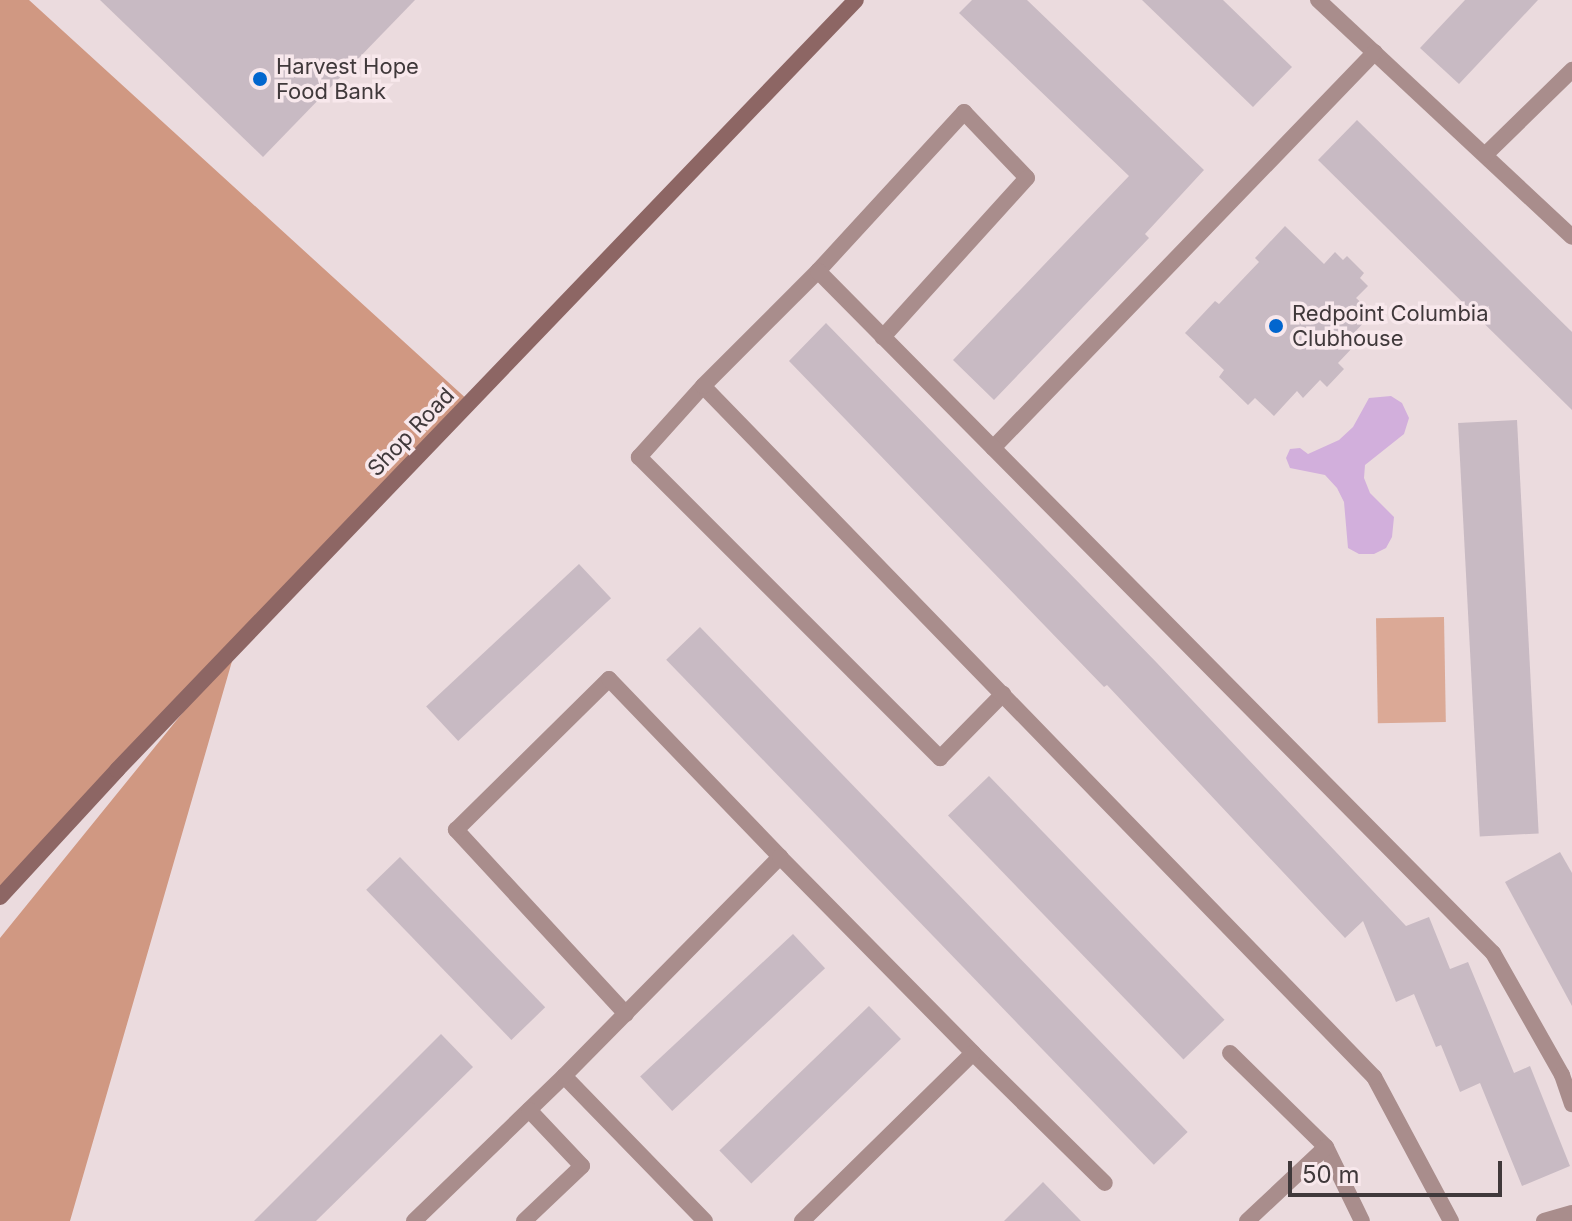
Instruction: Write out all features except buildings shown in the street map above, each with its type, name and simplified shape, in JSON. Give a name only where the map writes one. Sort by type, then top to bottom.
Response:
[{"type":"street","name":"Shop Road","points":[[0,897],[128,758],[856,0]]},
{"type":"street","points":[[1318,0],[1572,237]]},
{"type":"street","points":[[993,448],[1375,52]]},
{"type":"street","points":[[1485,155],[1572,70]]},
{"type":"street","points":[[883,337],[1027,178],[964,112],[818,271],[703,386],[639,457],[940,758],[1003,694]]},
{"type":"street","points":[[818,271],[1493,953],[1562,1075],[1572,1104]]},
{"type":"street","points":[[703,386],[1374,1077],[1451,1221]]},
{"type":"street","points":[[626,1014],[456,830],[609,679],[780,857],[1105,1183]]},
{"type":"street","points":[[414,1221],[564,1076],[780,857]]},
{"type":"street","points":[[802,1221],[973,1053]]},
{"type":"street","points":[[1230,1053],[1326,1147],[1362,1221]]},
{"type":"street","points":[[564,1076],[705,1221]]},
{"type":"street","points":[[524,1221],[582,1166],[529,1110]]},
{"type":"street","points":[[1247,1221],[1326,1147]]},
{"type":"street","points":[[1544,1221],[1572,1213]]},
{"type":"shaded area","points":[[0,0],[29,0],[470,402],[237,644],[70,1221],[0,1221],[0,938],[227,658],[0,900]]},
{"type":"shaded area","points":[[1391,396],[1402,403],[1409,418],[1404,434],[1365,465],[1364,478],[1370,493],[1394,517],[1392,537],[1386,548],[1374,554],[1359,554],[1348,548],[1344,502],[1337,488],[1325,475],[1290,468],[1286,458],[1290,449],[1300,448],[1308,454],[1339,440],[1353,427],[1369,398]]},
{"type":"shaded area","points":[[1444,617],[1446,722],[1378,723],[1376,618]]},
{"type":"place","name":"Harvest Hope Food Bank","points":[[260,79]]},
{"type":"place","name":"Redpoint Columbia Clubhouse","points":[[1276,326]]}]
